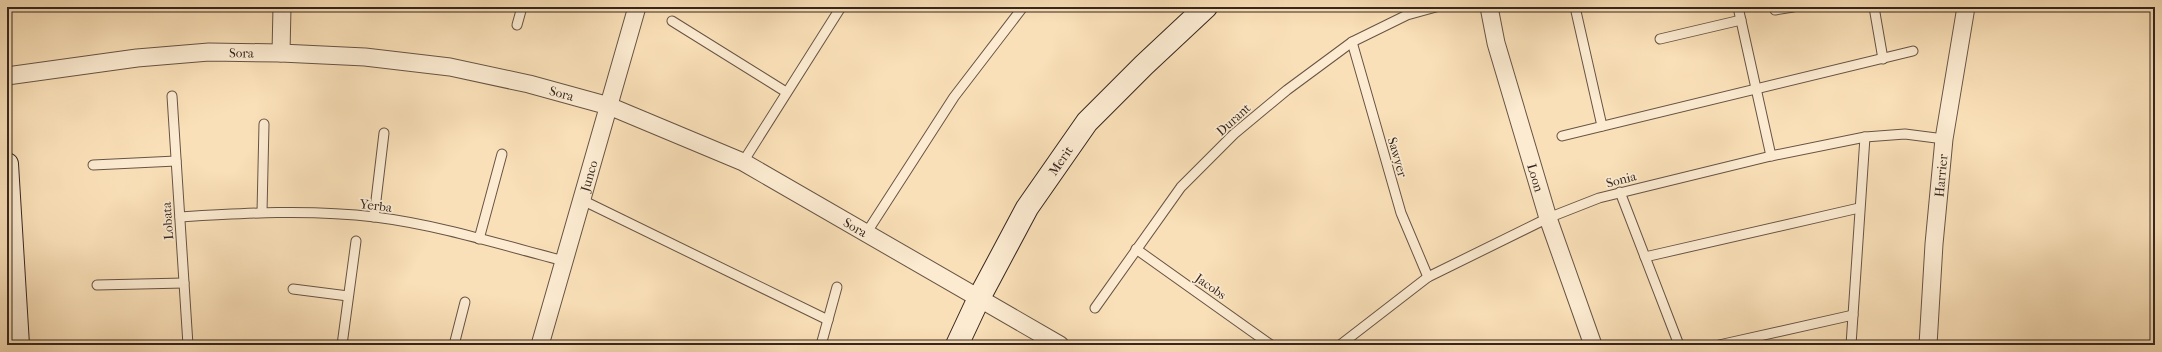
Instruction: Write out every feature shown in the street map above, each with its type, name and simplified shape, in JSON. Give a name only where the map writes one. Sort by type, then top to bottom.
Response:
[{"type":"street","points":[[281,53],[282,7]]},
{"type":"street","name":"Junco","points":[[543,344],[564,261],[637,7]]},
{"type":"street","name":"Merit","points":[[957,345],[979,298],[1027,208],[1087,122],[1205,7]]},
{"type":"street","name":"Loon","points":[[1489,7],[1496,43],[1548,218],[1593,345]]},
{"type":"street","name":"Harrier","points":[[1928,345],[1934,244],[1944,138],[1966,7]]},
{"type":"street","name":"Sora","points":[[7,76],[137,58],[209,52],[281,53],[365,57],[450,67],[529,84],[609,106],[743,162],[867,232],[1060,345]]},
{"type":"street","points":[[7,164],[10,249],[18,345]]},
{"type":"lane","points":[[517,25],[522,7]]},
{"type":"lane","points":[[743,162],[841,7]]},
{"type":"lane","points":[[867,232],[954,97],[1023,7]]},
{"type":"lane","name":"Durant","points":[[1095,308],[1181,186],[1234,134],[1287,90],[1352,42],[1407,16],[1436,7]]},
{"type":"lane","points":[[1575,7],[1602,126]]},
{"type":"lane","points":[[1738,7],[1770,156]]},
{"type":"lane","points":[[1775,10],[1793,7]]},
{"type":"lane","points":[[1874,7],[1883,59]]},
{"type":"lane","points":[[1660,39],[1741,20]]},
{"type":"lane","points":[[672,21],[786,92]]},
{"type":"lane","name":"Sawyer","points":[[1352,42],[1401,213],[1428,277]]},
{"type":"lane","points":[[1562,136],[1913,51]]},
{"type":"lane","name":"Lobata","points":[[172,96],[188,345]]},
{"type":"lane","points":[[262,212],[264,124]]},
{"type":"lane","points":[[374,217],[384,133]]},
{"type":"lane","name":"Sonia","points":[[1340,345],[1428,277],[1548,218],[1620,192],[1770,156],[1865,138],[1905,134],[1944,138]]},
{"type":"lane","points":[[1851,345],[1859,208],[1865,138]]},
{"type":"lane","points":[[479,239],[502,154]]},
{"type":"lane","points":[[93,165],[176,162]]},
{"type":"lane","points":[[1620,192],[1679,345]]},
{"type":"lane","points":[[582,200],[828,320]]},
{"type":"lane","points":[[1645,258],[1859,208]]},
{"type":"lane","name":"Yerba","points":[[180,217],[262,212],[316,213],[374,217],[424,225],[564,261]]},
{"type":"lane","points":[[342,345],[356,241]]},
{"type":"lane","name":"Jacobs","points":[[1136,249],[1271,345]]},
{"type":"lane","points":[[96,285],[184,283]]},
{"type":"lane","points":[[820,345],[837,287]]},
{"type":"lane","points":[[293,289],[348,296]]},
{"type":"lane","points":[[454,345],[465,302]]},
{"type":"lane","points":[[1719,345],[1853,315]]}]
